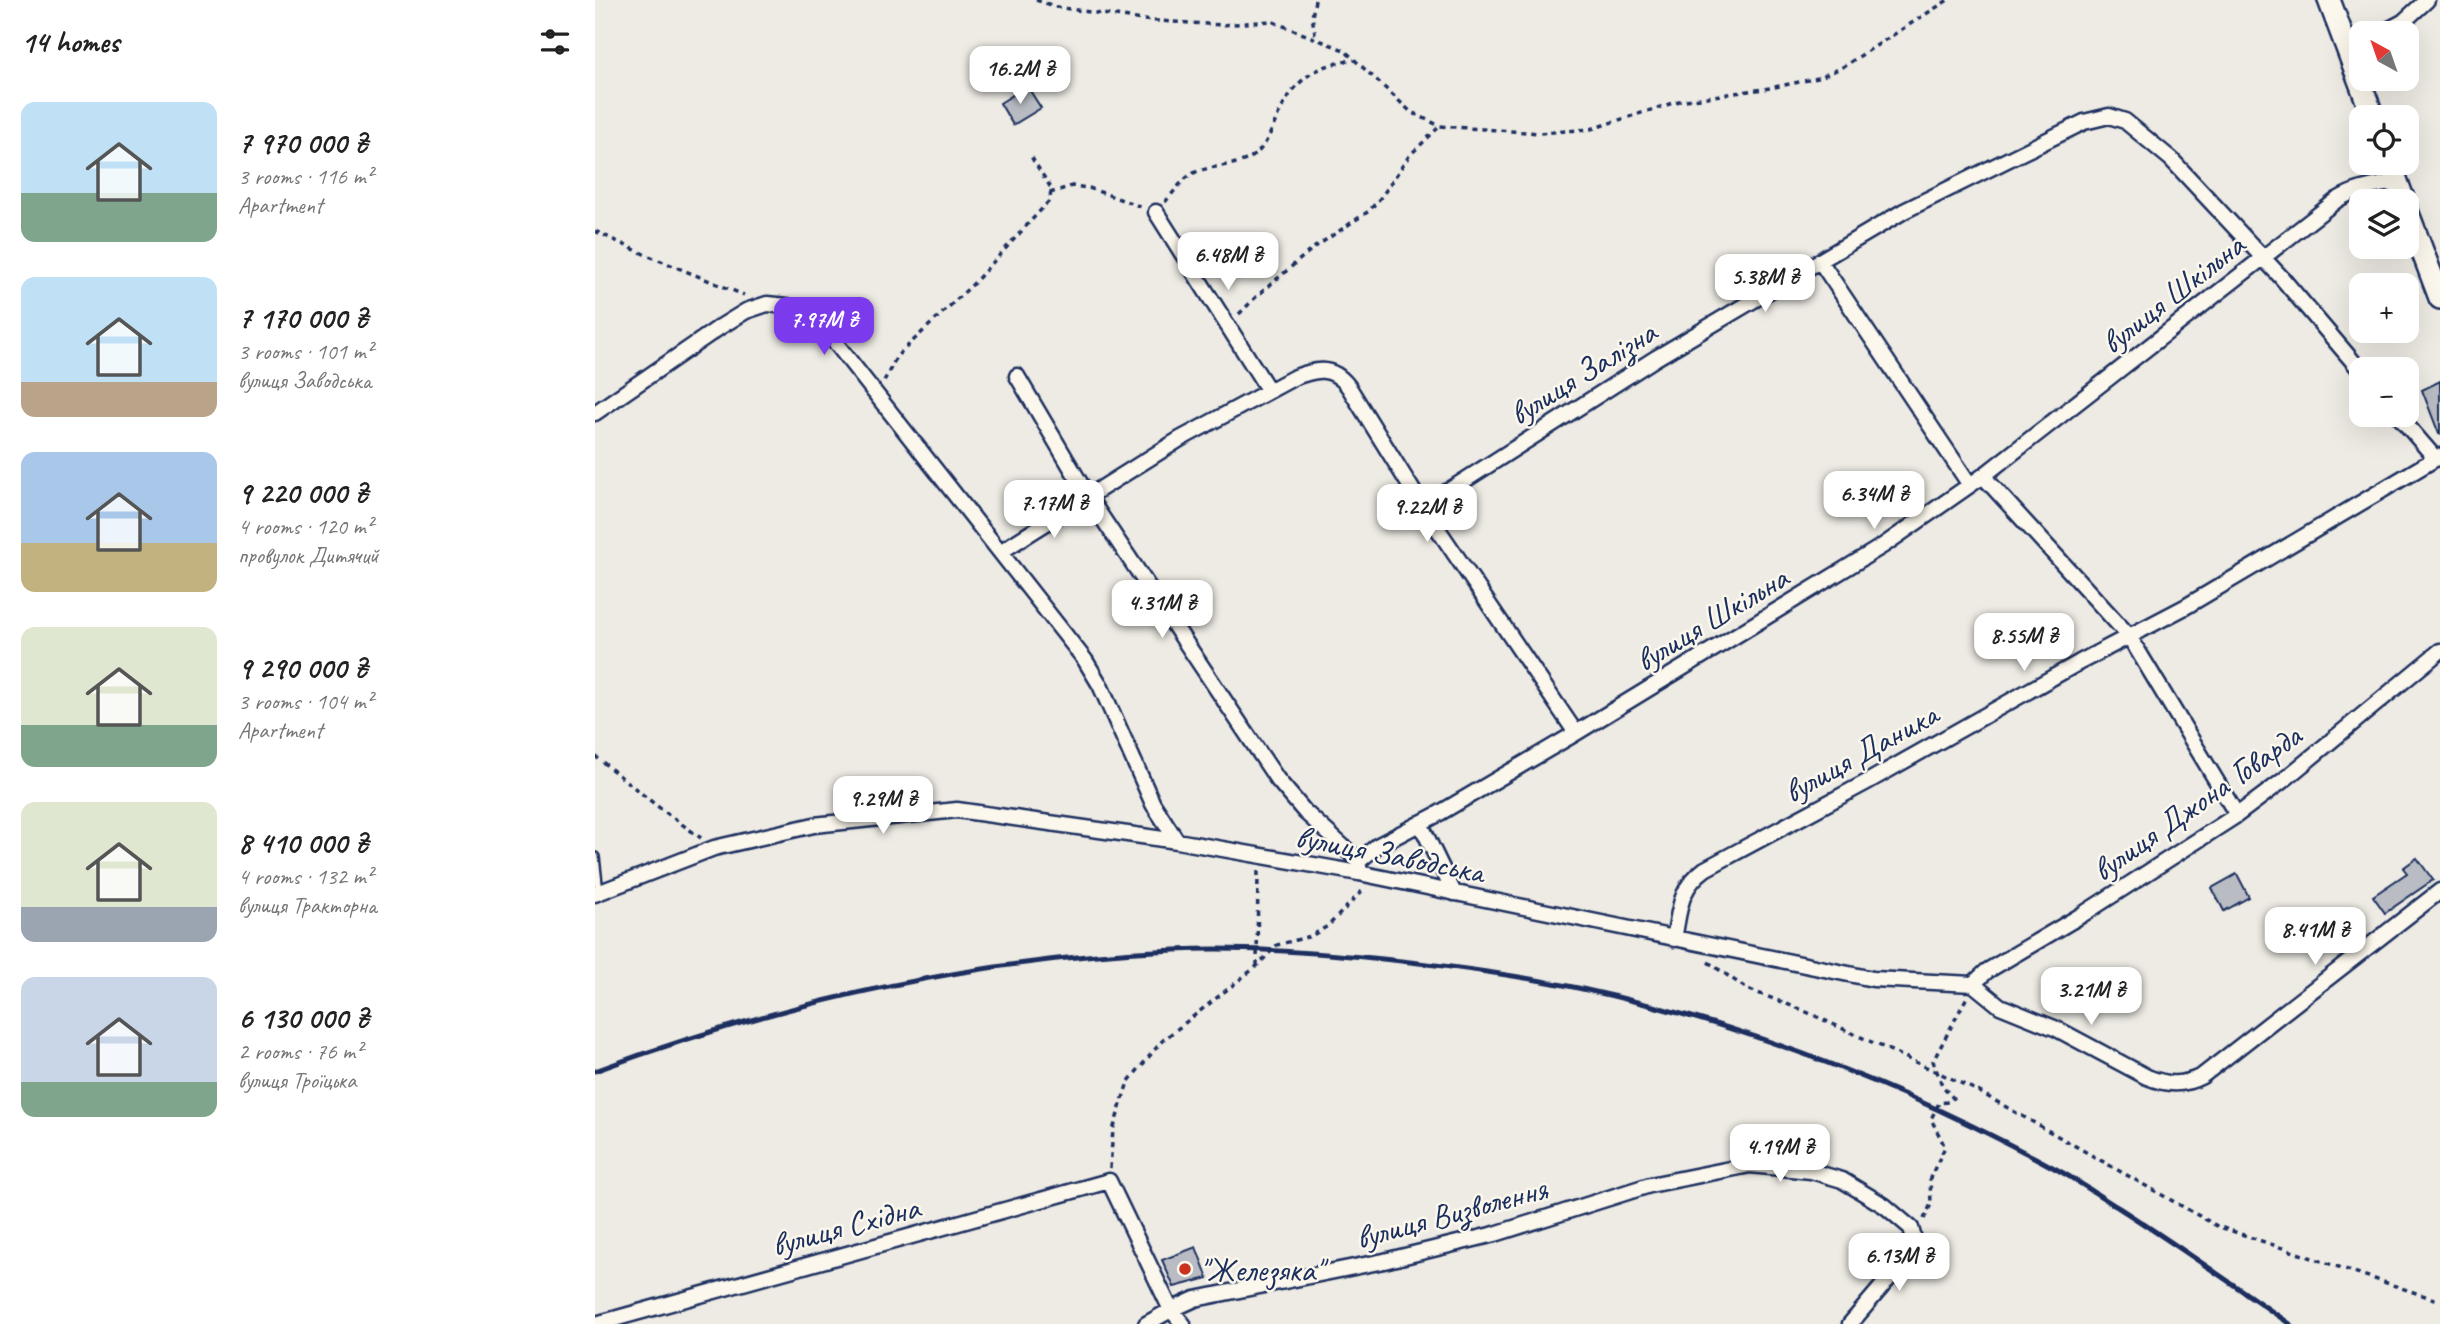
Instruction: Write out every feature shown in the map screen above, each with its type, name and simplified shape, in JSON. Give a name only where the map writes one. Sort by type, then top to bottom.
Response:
[{"type":"street","points":[[2329,0],[2349,37]]},
{"type":"street","points":[[2404,21],[2427,0]]},
{"type":"street","name":"вулиця Залізна","points":[[1423,507],[1656,358],[1904,211],[2084,122],[2109,116],[2131,125],[2171,159],[2263,258]]},
{"type":"street","name":"вулиця Шкільна","points":[[1359,867],[1377,846],[1576,733],[1884,545],[1983,476],[2348,193],[2397,182]]},
{"type":"street","points":[[1156,212],[1269,391]]},
{"type":"street","points":[[2419,242],[2440,298]]},
{"type":"street","points":[[2263,258],[2349,357]]},
{"type":"street","points":[[1820,261],[1971,485]]},
{"type":"street","points":[[595,413],[746,311],[767,304],[787,306],[809,319],[831,337],[1085,660],[1100,685],[1153,804],[1177,841]]},
{"type":"street","points":[[1000,552],[1180,439],[1308,372],[1321,369],[1332,371],[1342,378],[1423,507],[1576,733]]},
{"type":"street","points":[[1017,376],[1089,498],[1276,779],[1359,867]]},
{"type":"street","points":[[2409,427],[2438,457]]},
{"type":"street","name":"вулиця Даника","points":[[1674,939],[1684,891],[1705,869],[2196,600],[2438,457]]},
{"type":"street","points":[[1983,476],[2129,636],[2237,816]]},
{"type":"street","name":"вулиця Джона Говарда","points":[[1973,984],[1987,971],[2080,916],[2237,816],[2440,651]]},
{"type":"street","name":"вулиця Заводська","points":[[597,893],[714,848],[814,825],[957,810],[1177,841],[1259,857],[1359,867],[1375,877],[1873,979],[1973,984]]},
{"type":"street","points":[[1420,823],[1454,893]]},
{"type":"street","points":[[1973,984],[2000,1006],[2057,1029],[2161,1083],[2190,1082],[2212,1069],[2440,891]]},
{"type":"street","name":"вулиця Визволення","points":[[1146,1324],[1171,1310],[1212,1295],[1384,1261],[1495,1234],[1650,1185],[1750,1165],[1811,1171],[1842,1180],[1885,1206],[1912,1234]]},
{"type":"street","points":[[1109,1181],[1171,1310],[1183,1324]]},
{"type":"street","name":"вулиця Східна","points":[[596,1324],[1109,1181]]},
{"type":"street","points":[[1850,1324],[1896,1270],[1912,1234]]},
{"type":"lane","points":[[595,857],[597,893]]},
{"type":"path","points":[[1037,0],[1057,7],[1142,20],[1222,25],[1271,21],[1344,51],[1411,112],[1440,126],[1540,133],[1591,129],[1679,100],[1770,88],[1818,78],[1841,68],[1948,0]]},
{"type":"path","points":[[1315,0],[1312,17],[1316,38]]},
{"type":"path","points":[[1051,192],[1072,186],[1089,188],[1156,212],[1191,175],[1238,163],[1257,154],[1267,141],[1287,99],[1303,78],[1321,67],[1355,60]]},
{"type":"path","points":[[1228,326],[1257,296],[1312,249],[1369,211],[1382,197],[1409,156],[1440,126]]},
{"type":"path","points":[[876,396],[897,356],[972,284],[1050,200],[1051,188],[1030,155]]},
{"type":"path","points":[[595,230],[644,254],[767,304]]},
{"type":"path","points":[[595,756],[714,848]]},
{"type":"path","points":[[1257,965],[1259,857]]},
{"type":"path","points":[[1109,1181],[1113,1130],[1128,1083],[1162,1041],[1277,946],[1311,936],[1328,926],[1375,877]]},
{"type":"path","points":[[1705,960],[1747,989],[1800,1009],[1976,1090],[2217,1226],[2440,1301]]},
{"type":"path","points":[[1912,1234],[1921,1224],[1931,1204],[1930,1178],[1945,1147],[1931,1119],[1939,1103],[1953,1098],[1943,1086],[1933,1061],[1961,1012],[1973,984]]},
{"type":"building","points":[[1027,86],[1041,108],[1013,125],[1000,103]]},
{"type":"building","points":[[2440,381],[2440,434],[2439,434],[2422,390]]},
{"type":"building","points":[[2417,858],[2433,880],[2385,913],[2373,896],[2407,873],[2403,868]]},
{"type":"building","points":[[2237,874],[2249,897],[2224,911],[2212,888]]},
{"type":"building","name":"\"Железяка\"","points":[[1196,1247],[1208,1278],[1174,1287],[1162,1260]]},
{"type":"railway","points":[[595,1071],[736,1025],[881,988],[1027,963],[1101,955],[1200,949],[1274,951],[1373,958],[1502,974],[1578,988],[1702,1020],[1824,1062],[1943,1112],[2073,1179],[2290,1324]]},
{"type":"place","name":"\"Железяка\"","points":[[1185,1269]]}]
